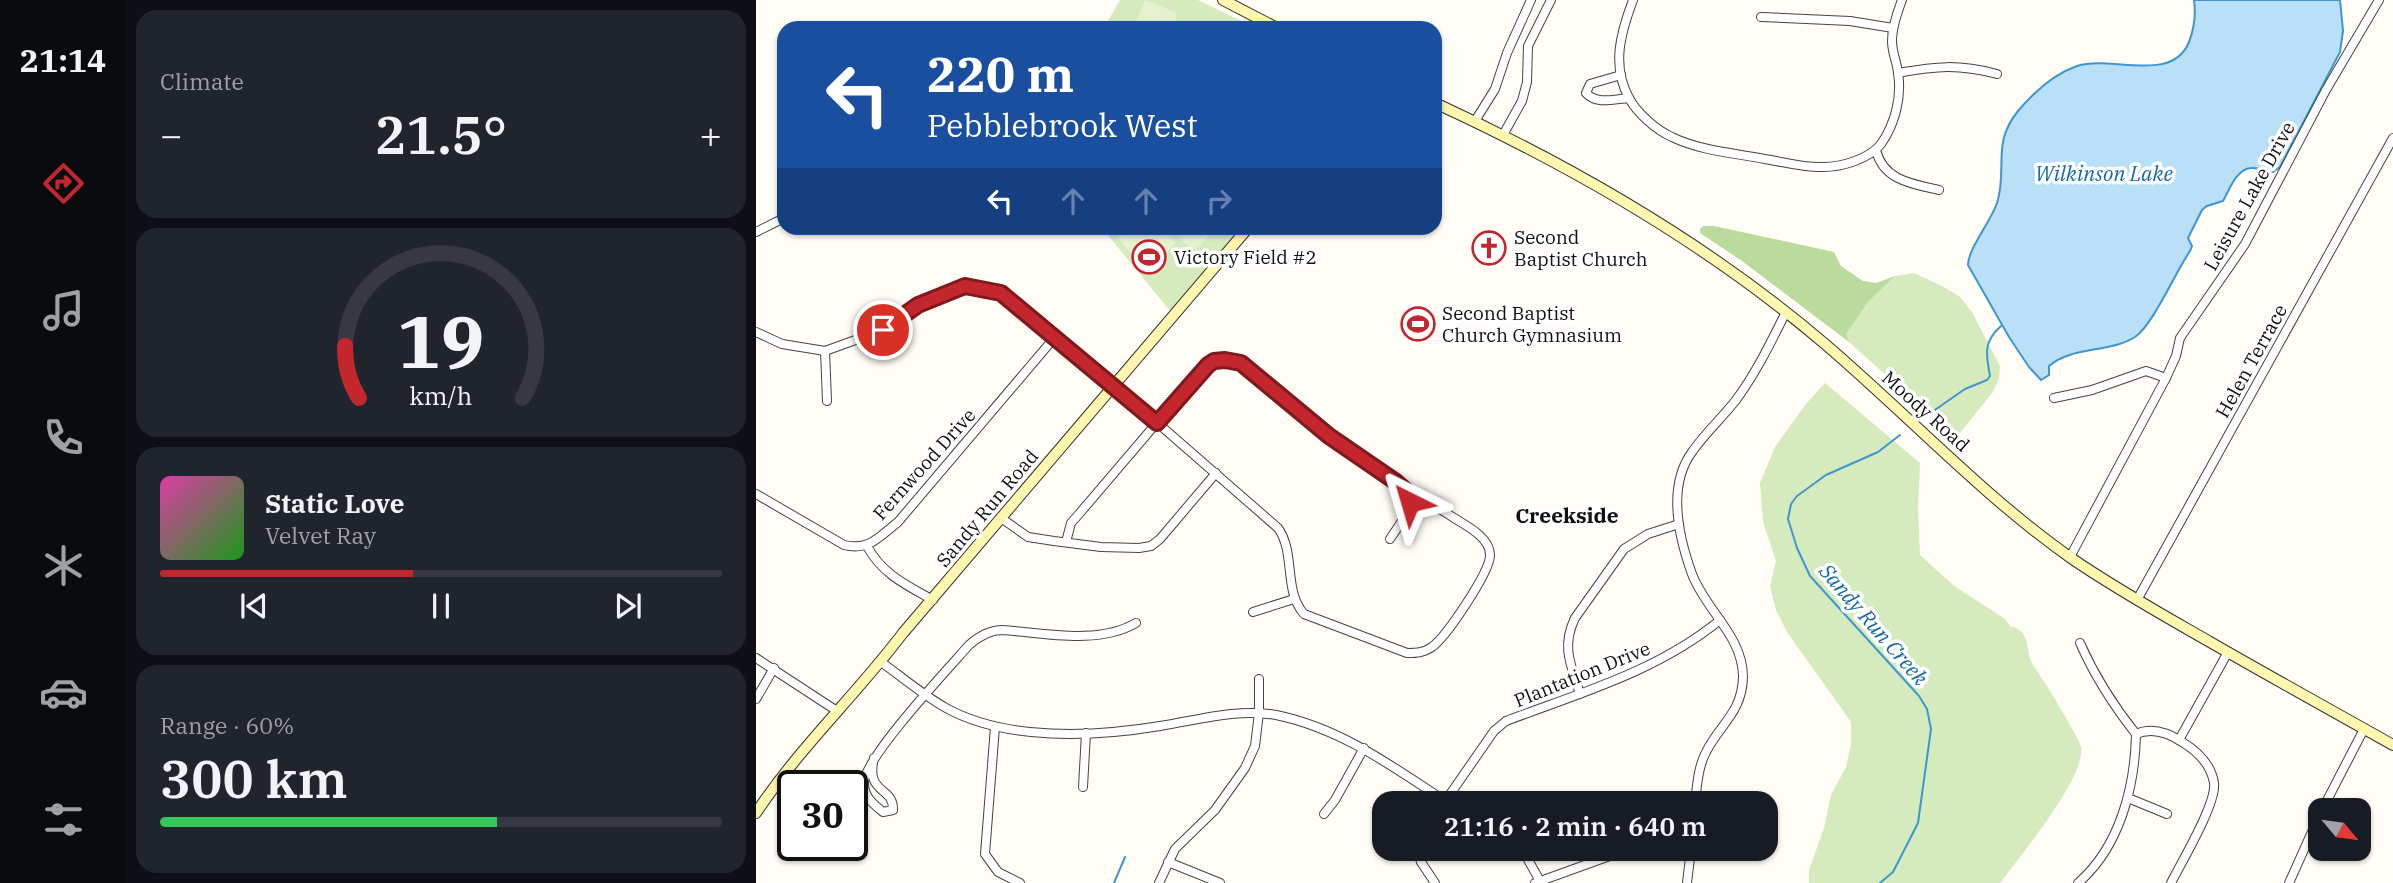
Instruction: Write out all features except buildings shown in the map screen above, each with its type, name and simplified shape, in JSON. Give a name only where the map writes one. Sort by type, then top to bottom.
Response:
[{"type":"main road","points":[[1223,0],[1264,21]]},
{"type":"main road","name":"Moody Road","points":[[1442,106],[1503,135],[1628,203],[1786,312],[2070,557],[2137,600],[2393,746]]},
{"type":"main road","name":"Sandy Run Road","points":[[756,813],[802,751],[881,662],[1242,235]]},
{"type":"street","points":[[1475,121],[1495,89],[1507,53],[1531,0]]},
{"type":"street","points":[[1503,135],[1522,101],[1527,82],[1528,47],[1551,0]]},
{"type":"street","points":[[1633,0],[1621,33],[1620,75],[1629,98],[1651,123],[1669,136],[1688,144],[1824,167],[1857,160],[1875,150],[1892,126],[1897,109],[1898,73],[1894,58],[1893,28],[1902,0]]},
{"type":"street","name":"Leisure Lake Drive","points":[[2070,557],[2166,378],[2176,356],[2180,338],[2245,244],[2326,90],[2379,0]]},
{"type":"street","points":[[1761,17],[1850,21],[1893,28]]},
{"type":"street","points":[[1898,73],[1928,67],[1961,66],[1997,74]]},
{"type":"street","points":[[1620,75],[1590,84],[1586,93],[1598,101],[1629,98]]},
{"type":"street","name":"Helen Terrace","points":[[2137,600],[2393,138]]},
{"type":"street","points":[[1875,150],[1879,163],[1897,178],[1939,190]]},
{"type":"street","points":[[756,232],[777,222]]},
{"type":"street","points":[[756,332],[782,344],[825,351],[883,330],[918,305],[965,286],[1001,293],[1115,386],[1271,520],[1283,535],[1294,599],[1304,614],[1407,653],[1420,653],[1436,643],[1459,613],[1483,575],[1490,556],[1485,540],[1466,525],[1436,506],[1410,502]]},
{"type":"street","points":[[1697,791],[1704,755],[1734,713],[1742,688],[1743,674],[1740,655],[1733,639],[1693,577],[1679,524],[1678,484],[1684,466],[1702,439],[1737,398],[1766,352],[1786,312]]},
{"type":"street","name":"Fernwood Drive","points":[[756,494],[844,545],[857,548],[867,546],[898,522],[1055,337]]},
{"type":"street","points":[[825,351],[827,401]]},
{"type":"street","points":[[1066,542],[1072,523],[1208,365],[1214,361],[1231,360],[1249,370],[1329,436],[1405,490],[1410,502],[1404,518],[1390,539]]},
{"type":"street","points":[[2054,398],[2092,390],[2146,371],[2166,378]]},
{"type":"street","points":[[1001,518],[1028,537],[1101,547],[1151,546],[1168,531],[1216,473]]},
{"type":"street","points":[[1580,694],[1567,646],[1569,630],[1575,618],[1624,549],[1648,534],[1679,524]]},
{"type":"street","points":[[867,546],[881,567],[894,579],[933,600]]},
{"type":"street","points":[[1252,612],[1294,599]]},
{"type":"street","name":"Plantation Drive","points":[[1453,791],[1500,725],[1531,710],[1580,694],[1657,662],[1704,634],[1720,620]]},
{"type":"street","points":[[874,758],[871,772],[873,782],[889,796],[893,810],[883,812],[869,800],[865,793],[866,772],[874,758],[926,695],[980,636],[993,630],[1099,636],[1121,632],[1136,623]]},
{"type":"street","points":[[2078,883],[2106,849],[2128,798],[2133,781],[2136,734],[2092,672],[2080,643]]},
{"type":"street","points":[[2179,740],[2228,652]]},
{"type":"street","points":[[756,658],[837,710]]},
{"type":"street","points":[[881,662],[926,695],[969,719],[995,727],[1086,733],[1128,731],[1226,714],[1259,713],[1276,716],[1343,737],[1428,791]]},
{"type":"street","points":[[756,699],[774,668]]},
{"type":"street","points":[[1159,883],[1168,862],[1186,836],[1215,810],[1245,768],[1255,746],[1259,679]]},
{"type":"street","points":[[995,727],[985,854],[998,872],[1020,883]]},
{"type":"street","points":[[2136,734],[2147,729],[2179,740],[2195,751],[2208,766],[2215,786],[2207,812],[2171,883]]},
{"type":"street","points":[[2328,798],[2364,729]]},
{"type":"street","points":[[1083,787],[1086,733]]},
{"type":"street","points":[[1324,814],[1335,800],[1364,748]]},
{"type":"street","points":[[2128,798],[2167,814]]},
{"type":"street","points":[[2289,883],[2308,841]]},
{"type":"street","points":[[1421,861],[1435,883]]},
{"type":"street","points":[[1527,861],[1537,882],[1596,861]]},
{"type":"street","points":[[1687,883],[1690,861]]},
{"type":"street","points":[[1168,862],[1220,883]]},
{"type":"green space","points":[[1120,0],[1198,0],[1242,21],[1108,21]]},
{"type":"green space","points":[[1145,0],[1175,12],[1177,18],[1176,21],[1137,20]]},
{"type":"green space","points":[[1703,226],[1714,226],[1834,252],[1841,266],[1863,281],[1876,283],[1895,276],[1868,302],[1846,334],[1849,342],[1742,261],[1700,233]]},
{"type":"green space","points":[[1108,235],[1236,235],[1171,312]]},
{"type":"green space","name":"Victory Field #2","points":[[1122,235],[1170,235],[1175,243],[1152,270],[1146,271],[1118,238]]},
{"type":"green space","points":[[1179,235],[1210,235],[1196,250],[1183,242]]},
{"type":"green space","points":[[1914,273],[1960,297],[1972,312],[2000,366],[1999,379],[1992,393],[1956,438],[1849,342],[1845,334],[1868,302],[1895,276]]},
{"type":"green space","points":[[1825,383],[1920,463],[1920,555],[1953,585],[2022,633],[2031,662],[2081,747],[2080,761],[2063,797],[2000,883],[1809,883],[1809,870],[1824,828],[1831,795],[1846,767],[1851,744],[1851,722],[1787,632],[1776,610],[1770,586],[1776,561],[1763,522],[1760,483],[1775,447]]},
{"type":"water","name":"Wilkinson Lake","points":[[2194,0],[2340,0],[2343,31],[2340,52],[2280,167],[2273,172],[2246,169],[2234,181],[2223,201],[2202,210],[2188,238],[2192,246],[2190,251],[2142,331],[2125,342],[2058,360],[2049,366],[2049,375],[2041,380],[2009,337],[1968,265],[1972,251],[1997,203],[2005,135],[2018,111],[2031,97],[2045,84],[2069,69],[2091,64],[2155,65],[2169,62],[2181,55],[2192,32]]},
{"type":"waterway","name":"Sandy Run Creek","points":[[1929,414],[1965,389],[1987,380],[1990,376],[1987,349],[1991,337],[2001,326]]},
{"type":"waterway","name":"Sandy Run Creek","points":[[1880,883],[1893,872],[1918,823],[1931,729],[1927,709],[1919,696],[1810,576],[1788,519],[1791,504],[1797,496],[1826,475],[1878,452],[1900,435]]},
{"type":"waterway","points":[[1114,883],[1125,857]]},
{"type":"place","name":"Second Baptist Church","points":[[1489,248]]},
{"type":"place","name":"Victory Field #2","points":[[1149,257]]},
{"type":"place","name":"Second Baptist Church Gymnasium","points":[[1418,324]]},
{"type":"district","name":"Creekside","points":[[1567,515]]},
{"type":"route","points":[[883,330],[918,305],[942,293],[965,286],[1001,293],[1157,423],[1208,365],[1214,361],[1231,360],[1241,363],[1312,423],[1396,482],[1405,490],[1410,502]]}]
